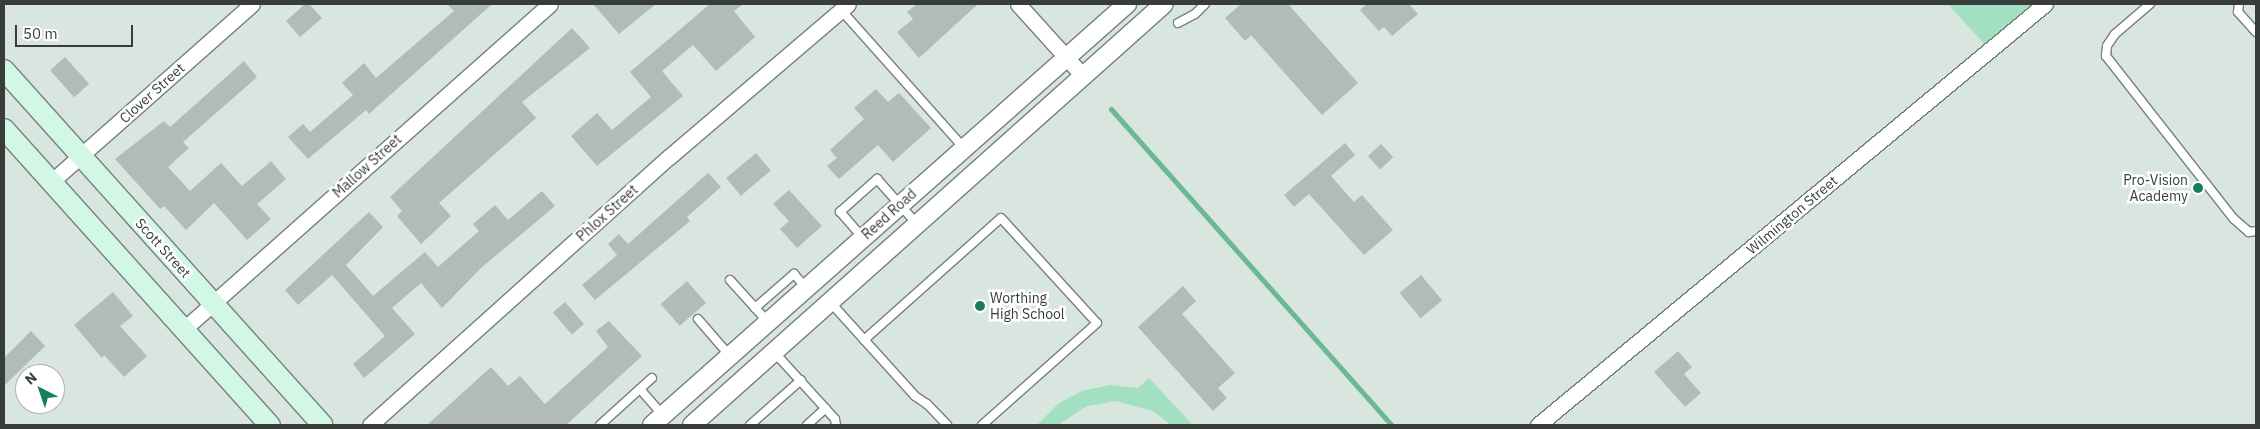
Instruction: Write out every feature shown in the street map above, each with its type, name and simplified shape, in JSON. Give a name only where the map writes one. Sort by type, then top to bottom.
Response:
[{"type":"main road","name":"Scott Street","points":[[4,70],[324,425]]},
{"type":"main road","points":[[4,129],[270,425]]},
{"type":"street","name":"Clover Street","points":[[51,182],[252,4]]},
{"type":"street","name":"Mallow Street","points":[[184,329],[550,4]]},
{"type":"street","points":[[1018,4],[1083,76]]},
{"type":"street","name":"Reed Road","points":[[658,420],[1127,4]]},
{"type":"street","name":"Reed Road","points":[[692,425],[918,226],[1164,4]]},
{"type":"street","name":"Wilmington Street","points":[[1538,425],[2045,4]]},
{"type":"street","name":"Phlox Street","points":[[370,425],[669,157],[844,7]]},
{"type":"lane","points":[[1178,23],[1195,14],[1204,4]]},
{"type":"lane","points":[[2150,4],[2115,34],[2107,46],[2106,56],[2234,219],[2249,232],[2256,230]]},
{"type":"lane","points":[[2240,4],[2238,12],[2256,32]]},
{"type":"lane","points":[[844,7],[964,148]]},
{"type":"lane","points":[[863,238],[840,212],[877,179],[918,226]]},
{"type":"lane","points":[[864,340],[1001,218],[1097,323],[982,425]]},
{"type":"lane","points":[[755,308],[794,274],[806,288]]},
{"type":"lane","points":[[730,280],[768,322]]},
{"type":"lane","points":[[831,303],[915,396],[927,404],[947,425]]},
{"type":"lane","points":[[698,320],[730,356]]},
{"type":"lane","points":[[775,353],[836,419],[836,425]]},
{"type":"lane","points":[[600,425],[652,378]]},
{"type":"lane","points":[[750,425],[801,380]]},
{"type":"lane","points":[[640,389],[658,420]]},
{"type":"lane","points":[[807,425],[826,408]]},
{"type":"green space","points":[[1948,4],[2036,4],[1986,46]]},
{"type":"green space","points":[[1149,378],[1193,425],[1171,425],[1153,411],[1116,401],[1087,406],[1058,425],[1037,425],[1059,403],[1082,391],[1110,385],[1138,388]]},
{"type":"building","points":[[305,4],[309,4],[322,18],[300,37],[286,21]]},
{"type":"building","points":[[447,4],[492,4],[369,114],[366,110],[308,159],[288,137],[303,124],[310,132],[353,95],[342,83],[364,63],[376,78],[454,11]]},
{"type":"building","points":[[593,4],[656,4],[619,34]]},
{"type":"building","points":[[710,4],[743,4],[734,11],[755,37],[716,71],[693,45],[662,71],[683,96],[597,166],[571,136],[597,113],[612,130],[651,97],[630,72]]},
{"type":"building","points":[[917,4],[978,4],[919,58],[897,32],[913,19],[907,12]]},
{"type":"building","points":[[1241,4],[1288,4],[1358,83],[1322,115],[1251,35],[1245,41],[1225,18]]},
{"type":"building","points":[[1367,4],[1409,4],[1418,14],[1392,36],[1384,27],[1379,31],[1360,10]]},
{"type":"building","points":[[572,28],[590,48],[522,102],[536,118],[439,203],[451,216],[421,244],[397,216],[402,211],[390,197]]},
{"type":"building","points":[[65,57],[89,84],[74,97],[50,70]]},
{"type":"building","points":[[244,61],[257,77],[183,142],[189,148],[168,167],[190,191],[221,163],[242,186],[271,161],[286,179],[257,204],[271,219],[247,240],[214,203],[186,230],[164,206],[160,209],[115,159],[164,121],[170,127]]},
{"type":"building","points":[[876,89],[888,102],[899,93],[931,128],[893,162],[878,145],[839,179],[827,166],[837,158],[830,150],[864,119],[854,108]]},
{"type":"building","points":[[1345,143],[1355,155],[1331,176],[1354,202],[1362,195],[1393,230],[1364,255],[1309,194],[1294,207],[1284,195]]},
{"type":"building","points":[[1381,144],[1393,157],[1380,169],[1368,156]]},
{"type":"building","points":[[756,153],[771,171],[741,196],[726,178]]},
{"type":"building","points":[[708,173],[721,187],[687,217],[690,221],[595,300],[582,285],[617,255],[608,244],[619,234],[628,244]]},
{"type":"building","points":[[789,190],[822,226],[797,248],[780,229],[789,221],[773,204]]},
{"type":"building","points":[[542,191],[555,206],[481,268],[442,308],[421,283],[392,308],[415,334],[364,378],[353,364],[385,336],[332,275],[298,305],[285,290],[369,212],[383,227],[346,265],[373,296],[425,252],[438,267],[479,231],[473,224],[495,205],[508,220]]},
{"type":"building","points":[[1421,275],[1442,300],[1421,318],[1400,293]]},
{"type":"building","points":[[687,281],[706,303],[680,326],[661,304]]},
{"type":"building","points":[[1183,286],[1196,301],[1182,314],[1235,373],[1218,388],[1227,398],[1213,411],[1138,327]]},
{"type":"building","points":[[113,292],[133,316],[120,326],[147,356],[124,377],[104,355],[102,358],[74,325]]},
{"type":"building","points":[[565,302],[584,324],[572,334],[553,312]]},
{"type":"building","points":[[609,321],[642,356],[566,425],[427,425],[491,367],[508,386],[520,376],[545,404],[608,347],[596,331]]},
{"type":"building","points":[[31,331],[45,346],[27,364],[15,364],[15,375],[4,386],[4,358]]},
{"type":"building","points":[[1678,351],[1692,367],[1684,374],[1701,393],[1685,407],[1654,372]]},
{"type":"waterway","points":[[1111,109],[1392,425]]},
{"type":"place","name":"Pro-Vision Academy","points":[[2198,188]]},
{"type":"place","name":"Worthing High School","points":[[980,306]]}]
